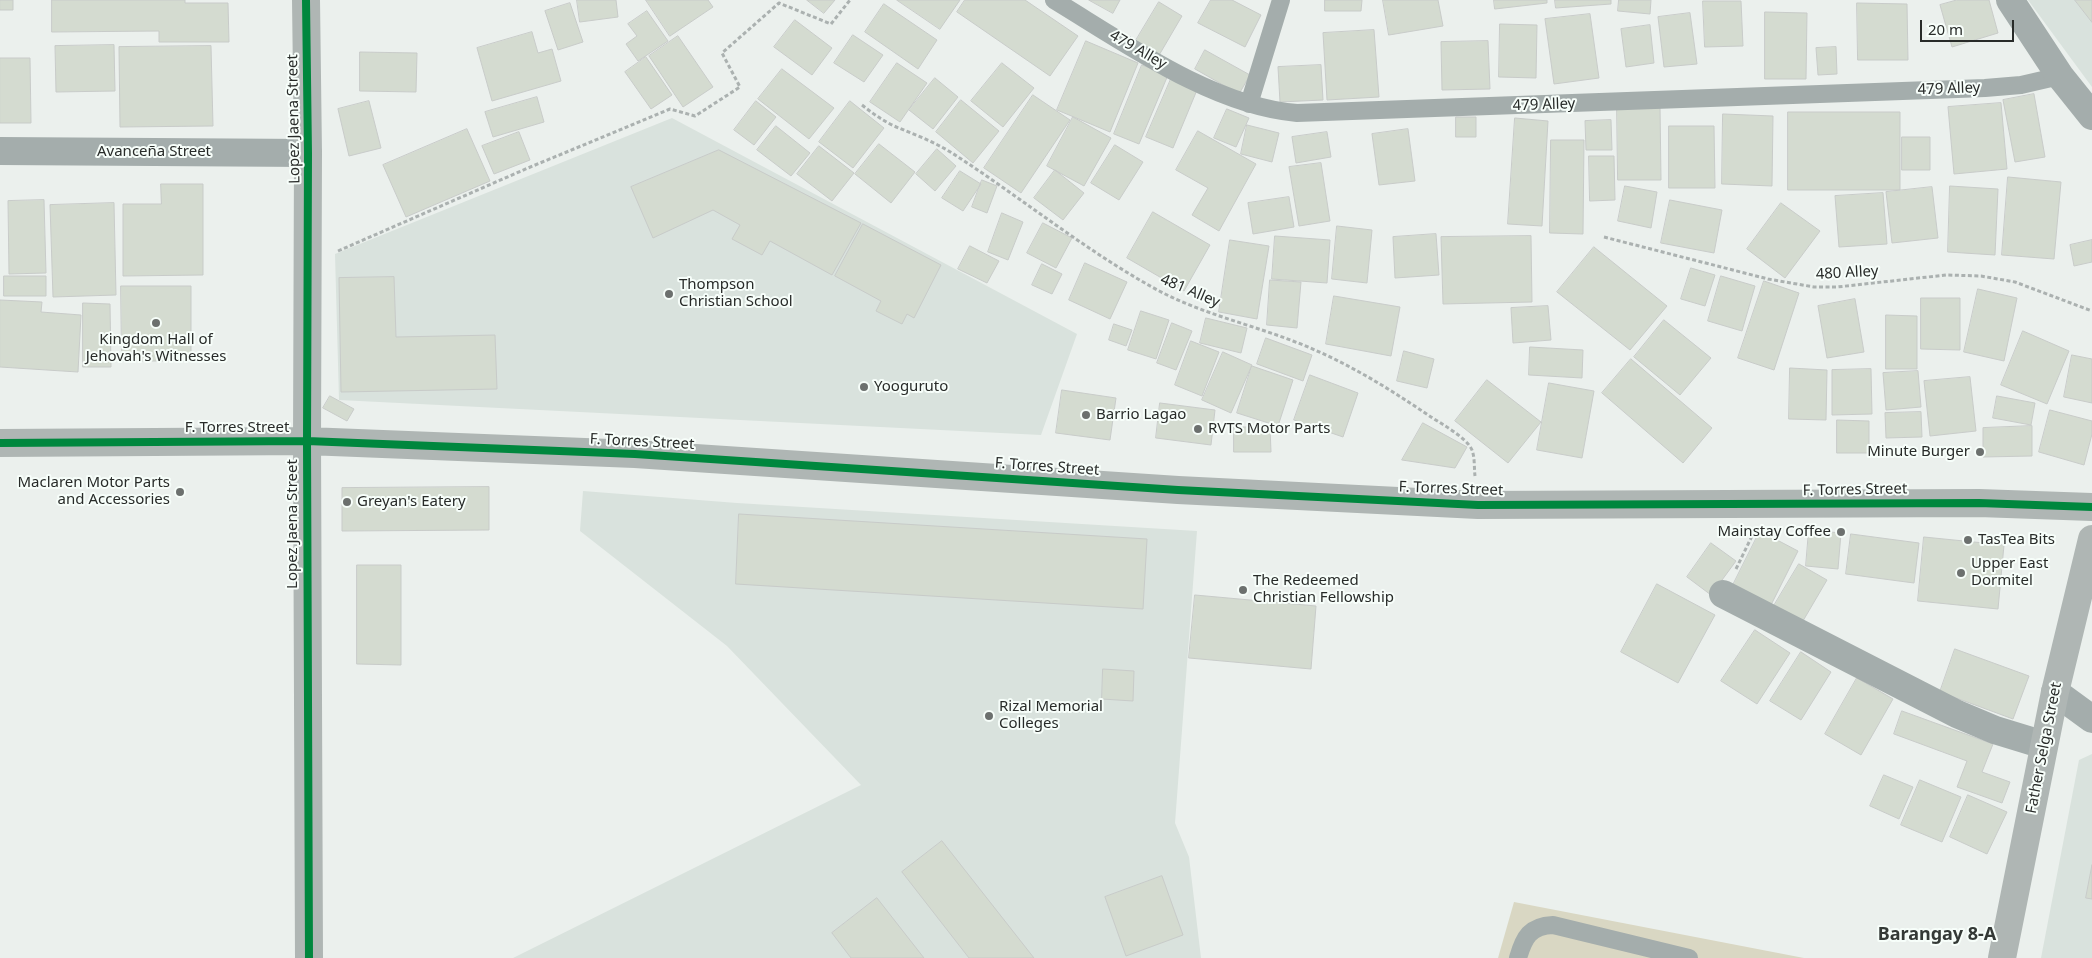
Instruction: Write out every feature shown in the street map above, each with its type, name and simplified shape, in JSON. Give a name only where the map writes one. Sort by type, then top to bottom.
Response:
[{"type":"main road","name":"Lopez Jaena Street","points":[[306,0],[308,153],[309,958]]},
{"type":"main road","name":"F. Torres Street","points":[[0,442],[307,441],[636,454],[1188,490],[1478,504],[1758,505],[1979,503],[2092,507]]},
{"type":"main road","name":"Father Selga Street","points":[[2002,958],[2054,692],[2092,539]]},
{"type":"street","points":[[2010,0],[2060,76],[2092,116]]},
{"type":"street","name":"Avanceña Street","points":[[0,151],[308,153]]},
{"type":"street","points":[[1724,594],[1949,710],[1994,730],[2044,745]]},
{"type":"street","points":[[2054,692],[2092,718]]},
{"type":"lane","name":"479 Alley","points":[[1054,0],[1167,67],[1206,87],[1249,104],[1276,112],[1333,113],[1985,88],[2021,85],[2060,76]]},
{"type":"lane","points":[[1249,104],[1281,0]]},
{"type":"lane","points":[[1518,958],[1522,943],[1531,931],[1541,925],[1553,925],[1689,958]]},
{"type":"path","points":[[308,263],[670,109],[695,116],[740,87],[722,54],[779,3],[832,24],[850,0]]},
{"type":"path","points":[[1724,594],[1752,540],[1758,505]]},
{"type":"shaded area","points":[[2028,0],[2092,0],[2092,87]]},
{"type":"shaded area","name":"Thompson Christian School","points":[[672,118],[1077,334],[1041,435],[339,400],[335,254]]},
{"type":"shaded area","name":"Rizal Memorial Colleges","points":[[583,491],[737,503],[1197,531],[1175,823],[1189,857],[1201,958],[513,958],[861,785],[727,646],[580,531]]},
{"type":"shaded area","points":[[2092,754],[2092,958],[2041,958],[2079,760]]},
{"type":"shaded area","points":[[1514,902],[1804,958],[1498,958]]},
{"type":"building","points":[[0,0],[13,0],[13,10],[0,10]]},
{"type":"building","points":[[52,0],[185,0],[185,3],[228,3],[229,42],[159,42],[159,31],[52,32]]},
{"type":"building","points":[[577,0],[616,0],[618,17],[580,22]]},
{"type":"building","points":[[646,0],[708,0],[713,7],[670,36]]},
{"type":"building","points":[[807,0],[835,0],[824,13]]},
{"type":"building","points":[[897,0],[960,0],[940,29]]},
{"type":"building","points":[[965,0],[1025,0],[1078,36],[1050,76],[957,12]]},
{"type":"building","points":[[1089,0],[1120,0],[1113,13]]},
{"type":"building","points":[[1211,0],[1232,0],[1261,15],[1245,47],[1198,23]]},
{"type":"building","points":[[1325,0],[1362,0],[1361,11],[1325,11]]},
{"type":"building","points":[[1383,0],[1438,0],[1443,26],[1389,35]]},
{"type":"building","points":[[1494,0],[1547,0],[1547,3],[1495,9]]},
{"type":"building","points":[[1555,0],[1611,0],[1611,4],[1556,8]]},
{"type":"building","points":[[1619,0],[1651,0],[1650,14],[1618,11]]},
{"type":"building","points":[[1957,0],[1989,0],[1998,33],[1952,47],[1940,5]]},
{"type":"building","points":[[2075,0],[2092,0],[2092,22]]},
{"type":"building","points":[[1703,1],[1741,1],[1743,46],[1705,47]]},
{"type":"building","points":[[1159,2],[1182,16],[1158,57],[1135,42]]},
{"type":"building","points":[[570,3],[583,42],[558,50],[545,11]]},
{"type":"building","points":[[1857,3],[1907,4],[1908,60],[1858,60]]},
{"type":"building","points":[[884,4],[937,40],[918,69],[865,32]]},
{"type":"building","points":[[647,11],[668,41],[638,61],[626,44],[637,36],[628,24]]},
{"type":"building","points":[[1765,12],[1807,13],[1806,79],[1765,79]]},
{"type":"building","points":[[1690,13],[1697,64],[1664,67],[1658,17]]},
{"type":"building","points":[[1590,14],[1599,78],[1554,84],[1545,19]]},
{"type":"building","points":[[795,20],[832,48],[812,75],[774,47]]},
{"type":"building","points":[[1500,24],[1537,25],[1536,78],[1499,77]]},
{"type":"building","points":[[1650,25],[1654,63],[1626,67],[1621,29]]},
{"type":"building","points":[[1374,30],[1379,97],[1327,100],[1323,33]]},
{"type":"building","points":[[532,32],[538,53],[552,49],[561,81],[492,101],[477,48]]},
{"type":"building","points":[[853,35],[883,55],[864,82],[834,63]]},
{"type":"building","points":[[678,36],[713,87],[683,107],[649,56]]},
{"type":"building","points":[[1086,41],[1138,63],[1110,132],[1057,110]]},
{"type":"building","points":[[1488,41],[1490,89],[1442,90],[1441,42]]},
{"type":"building","points":[[114,45],[115,91],[56,92],[55,46]]},
{"type":"building","points":[[211,46],[213,126],[120,127],[119,47]]},
{"type":"building","points":[[1836,47],[1837,74],[1818,75],[1816,48]]},
{"type":"building","points":[[1205,50],[1250,75],[1239,94],[1195,69]]},
{"type":"building","points":[[360,52],[417,53],[416,92],[360,91]]},
{"type":"building","points":[[646,57],[672,95],[651,109],[625,72]]},
{"type":"building","points":[[0,58],[30,58],[31,123],[0,123]]},
{"type":"building","points":[[897,63],[927,83],[900,122],[870,102]]},
{"type":"building","points":[[1002,63],[1034,88],[1003,127],[971,101]]},
{"type":"building","points":[[1142,65],[1168,75],[1139,144],[1114,134]]},
{"type":"building","points":[[1321,65],[1323,100],[1280,102],[1278,67]]},
{"type":"building","points":[[782,69],[834,108],[809,139],[758,99]]},
{"type":"building","points":[[935,78],[958,97],[933,129],[909,110]]},
{"type":"building","points":[[1171,79],[1197,90],[1173,148],[1146,137]]},
{"type":"building","points":[[2034,94],[2045,157],[2015,162],[2003,100]]},
{"type":"building","points":[[1033,95],[1070,120],[1021,193],[984,168]]},
{"type":"building","points":[[537,97],[544,122],[493,137],[485,112]]},
{"type":"building","points":[[961,100],[999,131],[973,163],[936,132]]},
{"type":"building","points":[[369,101],[381,148],[349,156],[338,109]]},
{"type":"building","points":[[756,101],[776,117],[754,145],[734,130]]},
{"type":"building","points":[[850,101],[884,128],[853,168],[819,142]]},
{"type":"building","points":[[2001,103],[2007,169],[1954,174],[1948,107]]},
{"type":"building","points":[[1617,106],[1660,106],[1661,180],[1618,180]]},
{"type":"building","points":[[1227,109],[1249,118],[1236,147],[1214,138]]},
{"type":"building","points":[[1788,112],[1900,112],[1900,190],[1788,190]]},
{"type":"building","points":[[1723,114],[1773,116],[1772,186],[1722,184]]},
{"type":"building","points":[[1073,117],[1111,138],[1084,186],[1047,166]]},
{"type":"building","points":[[1456,117],[1476,117],[1476,137],[1456,137]]},
{"type":"building","points":[[1515,118],[1548,121],[1542,226],[1508,224]]},
{"type":"building","points":[[1611,120],[1612,150],[1586,150],[1585,121]]},
{"type":"building","points":[[1247,125],[1279,133],[1272,162],[1241,154]]},
{"type":"building","points":[[776,126],[810,153],[791,176],[757,150]]},
{"type":"building","points":[[1669,126],[1714,126],[1715,188],[1669,188]]},
{"type":"building","points":[[467,129],[490,181],[406,217],[383,165]]},
{"type":"building","points":[[1408,129],[1415,181],[1379,185],[1372,134]]},
{"type":"building","points":[[1198,131],[1256,164],[1219,231],[1192,215],[1208,188],[1176,170]]},
{"type":"building","points":[[519,132],[530,160],[494,174],[482,146]]},
{"type":"building","points":[[1327,132],[1331,157],[1296,163],[1292,137]]},
{"type":"building","points":[[1902,137],[1930,137],[1930,170],[1902,170]]},
{"type":"building","points":[[1551,140],[1584,140],[1583,234],[1550,233]]},
{"type":"building","points":[[879,144],[915,172],[891,203],[855,174]]},
{"type":"building","points":[[1115,145],[1143,162],[1119,200],[1091,183]]},
{"type":"building","points":[[819,146],[854,173],[832,201],[797,174]]},
{"type":"building","points":[[937,149],[956,166],[935,191],[916,174]]},
{"type":"building","points":[[719,150],[861,223],[832,275],[770,241],[762,255],[732,239],[740,225],[713,210],[653,238],[631,187]]},
{"type":"building","points":[[1589,156],[1614,156],[1615,200],[1590,201]]},
{"type":"building","points":[[1321,163],[1330,221],[1299,226],[1289,167]]},
{"type":"building","points":[[1055,170],[1084,193],[1063,220],[1034,198]]},
{"type":"building","points":[[960,171],[981,184],[963,211],[942,198]]},
{"type":"building","points":[[2008,177],[2061,182],[2054,259],[2002,255]]},
{"type":"building","points":[[982,180],[997,186],[987,213],[972,207]]},
{"type":"building","points":[[161,184],[203,184],[203,275],[123,276],[123,204],[161,204]]},
{"type":"building","points":[[1625,186],[1657,192],[1651,228],[1618,221]]},
{"type":"building","points":[[1950,186],[1998,189],[1995,255],[1948,252]]},
{"type":"building","points":[[1932,187],[1938,238],[1892,243],[1886,192]]},
{"type":"building","points":[[1883,193],[1887,244],[1839,247],[1835,196]]},
{"type":"building","points":[[1289,197],[1294,227],[1253,234],[1248,203]]},
{"type":"building","points":[[44,200],[46,273],[9,274],[8,201]]},
{"type":"building","points":[[1670,200],[1722,210],[1714,253],[1661,243]]},
{"type":"building","points":[[114,203],[116,295],[53,297],[50,205]]},
{"type":"building","points":[[1781,203],[1820,231],[1785,278],[1747,249]]},
{"type":"building","points":[[1153,212],[1210,245],[1184,291],[1127,258]]},
{"type":"building","points":[[1002,213],[1023,222],[1008,260],[988,252]]},
{"type":"building","points":[[1043,223],[1072,238],[1056,268],[1027,253]]},
{"type":"building","points":[[863,224],[941,265],[914,318],[907,314],[902,324],[876,311],[881,301],[835,276]]},
{"type":"building","points":[[1337,226],[1372,230],[1367,283],[1332,279]]},
{"type":"building","points":[[1436,234],[1439,275],[1395,278],[1393,237]]},
{"type":"building","points":[[1275,236],[1330,240],[1327,283],[1272,279]]},
{"type":"building","points":[[1531,236],[1532,302],[1443,304],[1441,237]]},
{"type":"building","points":[[1230,240],[1269,246],[1257,319],[1219,312]]},
{"type":"building","points":[[2092,240],[2092,262],[2074,266],[2070,245]]},
{"type":"building","points":[[970,246],[999,261],[987,283],[958,269]]},
{"type":"building","points":[[1594,247],[1667,306],[1630,350],[1557,292]]},
{"type":"building","points":[[1085,263],[1127,282],[1110,319],[1069,300]]},
{"type":"building","points":[[1042,264],[1062,274],[1052,294],[1032,285]]},
{"type":"building","points":[[1691,268],[1715,275],[1705,306],[1681,299]]},
{"type":"building","points":[[4,276],[46,276],[46,296],[4,296]]},
{"type":"building","points":[[1721,276],[1755,286],[1742,331],[1708,321]]},
{"type":"building","points":[[394,277],[396,337],[495,335],[497,389],[341,392],[339,278]]},
{"type":"building","points":[[1270,280],[1301,282],[1297,328],[1267,325]]},
{"type":"building","points":[[1764,281],[1799,293],[1774,370],[1738,358]]},
{"type":"building","name":"Kingdom Hall of Jehovah's Witnesses","points":[[121,286],[191,286],[191,361],[122,361]]},
{"type":"building","points":[[1978,289],[2017,298],[2004,361],[1964,352]]},
{"type":"building","points":[[1334,296],[1400,307],[1391,356],[1326,344]]},
{"type":"building","points":[[1921,298],[1960,298],[1960,350],[1921,349]]},
{"type":"building","points":[[1855,299],[1864,352],[1827,358],[1818,306]]},
{"type":"building","points":[[0,300],[42,302],[41,312],[81,315],[78,372],[0,367]]},
{"type":"building","points":[[83,303],[110,304],[111,367],[83,367]]},
{"type":"building","points":[[1548,306],[1551,340],[1513,343],[1511,308]]},
{"type":"building","points":[[1141,311],[1169,320],[1156,359],[1128,350]]},
{"type":"building","points":[[1886,315],[1917,316],[1917,369],[1886,369]]},
{"type":"building","points":[[1206,318],[1247,328],[1241,353],[1200,343]]},
{"type":"building","points":[[1664,320],[1711,358],[1680,395],[1634,357]]},
{"type":"building","points":[[1172,323],[1192,331],[1176,370],[1157,363]]},
{"type":"building","points":[[1114,324],[1132,330],[1126,346],[1109,340]]},
{"type":"building","points":[[2023,331],[2069,351],[2047,404],[2001,385]]},
{"type":"building","points":[[1266,338],[1312,355],[1303,381],[1257,364]]},
{"type":"building","points":[[1191,341],[1219,352],[1202,396],[1175,385]]},
{"type":"building","points":[[1530,347],[1583,350],[1582,378],[1529,375]]},
{"type":"building","points":[[1404,351],[1434,359],[1427,388],[1397,381]]},
{"type":"building","points":[[1223,352],[1252,365],[1231,413],[1202,400]]},
{"type":"building","points":[[2072,355],[2092,359],[2092,403],[2064,397]]},
{"type":"building","points":[[1631,359],[1712,428],[1683,463],[1602,393]]},
{"type":"building","points":[[1252,366],[1293,380],[1278,426],[1237,413]]},
{"type":"building","points":[[1790,368],[1827,370],[1826,420],[1789,419]]},
{"type":"building","points":[[1871,369],[1872,414],[1832,415],[1832,370]]},
{"type":"building","points":[[1918,371],[1921,407],[1886,410],[1883,373]]},
{"type":"building","points":[[1310,375],[1358,393],[1343,437],[1294,420]]},
{"type":"building","points":[[1970,377],[1976,431],[1930,436],[1924,381]]},
{"type":"building","points":[[1487,380],[1541,422],[1508,463],[1455,421]]},
{"type":"building","points":[[1549,383],[1594,391],[1582,458],[1537,450]]},
{"type":"building","name":"Barrio Lagao","points":[[1062,390],[1116,398],[1110,440],[1056,433]]},
{"type":"building","points":[[330,396],[354,409],[347,421],[323,408]]},
{"type":"building","points":[[1997,396],[2035,403],[2031,425],[1993,418]]},
{"type":"building","points":[[1160,403],[1215,410],[1211,445],[1156,438]]},
{"type":"building","points":[[2050,410],[2092,421],[2092,434],[2084,465],[2039,452]]},
{"type":"building","points":[[1921,412],[1922,437],[1886,438],[1885,413]]},
{"type":"building","points":[[1837,420],[1869,421],[1869,453],[1837,453]]},
{"type":"building","points":[[1423,423],[1467,447],[1455,468],[1402,460]]},
{"type":"building","points":[[2032,426],[2032,456],[1983,457],[1983,428]]},
{"type":"building","points":[[1234,427],[1270,427],[1271,452],[1234,452]]},
{"type":"building","points":[[489,487],[489,530],[342,531],[342,488]]},
{"type":"building","points":[[739,514],[1147,539],[1143,609],[736,584]]},
{"type":"building","points":[[1809,530],[1841,533],[1838,569],[1806,566]]},
{"type":"building","points":[[1760,531],[1798,551],[1771,605],[1733,585]]},
{"type":"building","points":[[1851,534],[1919,543],[1914,583],[1846,574]]},
{"type":"building","name":"Upper East Dormitel","points":[[1924,537],[2004,545],[1998,609],[1918,601]]},
{"type":"building","points":[[1711,543],[1736,561],[1711,595],[1687,577]]},
{"type":"building","points":[[1799,564],[1827,580],[1800,626],[1772,609]]},
{"type":"building","points":[[357,565],[401,565],[401,665],[357,664]]},
{"type":"building","points":[[1657,584],[1715,615],[1678,683],[1621,652]]},
{"type":"building","points":[[1195,595],[1316,606],[1311,669],[1189,658]]},
{"type":"building","points":[[1755,630],[1790,653],[1757,704],[1721,681]]},
{"type":"building","points":[[1955,649],[2029,676],[2013,719],[1940,692]]},
{"type":"building","points":[[1801,652],[1831,672],[1801,720],[1770,701]]},
{"type":"building","points":[[1103,669],[1134,671],[1133,701],[1102,699]]},
{"type":"building","points":[[1857,678],[1893,699],[1861,755],[1825,734]]},
{"type":"building","points":[[1902,711],[1993,744],[1982,772],[2010,782],[2002,803],[1957,787],[1967,761],[1894,734]]},
{"type":"building","points":[[1884,775],[1913,787],[1899,819],[1870,806]]},
{"type":"building","points":[[1920,780],[1961,797],[1942,842],[1901,825]]},
{"type":"building","points":[[1968,795],[2007,812],[1987,854],[1950,837]]},
{"type":"building","points":[[942,841],[1034,958],[969,958],[902,872]]},
{"type":"building","points":[[2092,865],[2092,899],[2086,898]]},
{"type":"building","points":[[1162,876],[1183,935],[1126,956],[1105,897]]},
{"type":"building","points":[[877,898],[924,958],[851,958],[832,933]]},
{"type":"cycle path","points":[[306,0],[308,153],[309,958]]},
{"type":"cycle path","points":[[0,443],[307,441],[635,454],[1178,490],[1478,505],[1979,503],[2092,507]]},
{"type":"place","name":"Thompson Christian School","points":[[669,294]]},
{"type":"place","name":"Kingdom Hall of Jehovah's Witnesses","points":[[156,323]]},
{"type":"place","name":"Yooguruto","points":[[864,387]]},
{"type":"place","name":"Barrio Lagao","points":[[1086,415]]},
{"type":"place","name":"RVTS Motor Parts","points":[[1198,429]]},
{"type":"place","name":"Minute Burger","points":[[1980,452]]},
{"type":"place","name":"Maclaren Motor Parts and Accessories","points":[[180,492]]},
{"type":"place","name":"Greyan's Eatery","points":[[347,502]]},
{"type":"place","name":"Mainstay Coffee","points":[[1841,532]]},
{"type":"place","name":"TasTea Bits","points":[[1968,540]]},
{"type":"place","name":"Upper East Dormitel","points":[[1961,573]]},
{"type":"place","name":"The Redeemed Christian Fellowship","points":[[1243,590]]},
{"type":"place","name":"Rizal Memorial Colleges","points":[[989,716]]},
{"type":"district","name":"Barangay 8-A","points":[[1937,935]]}]
